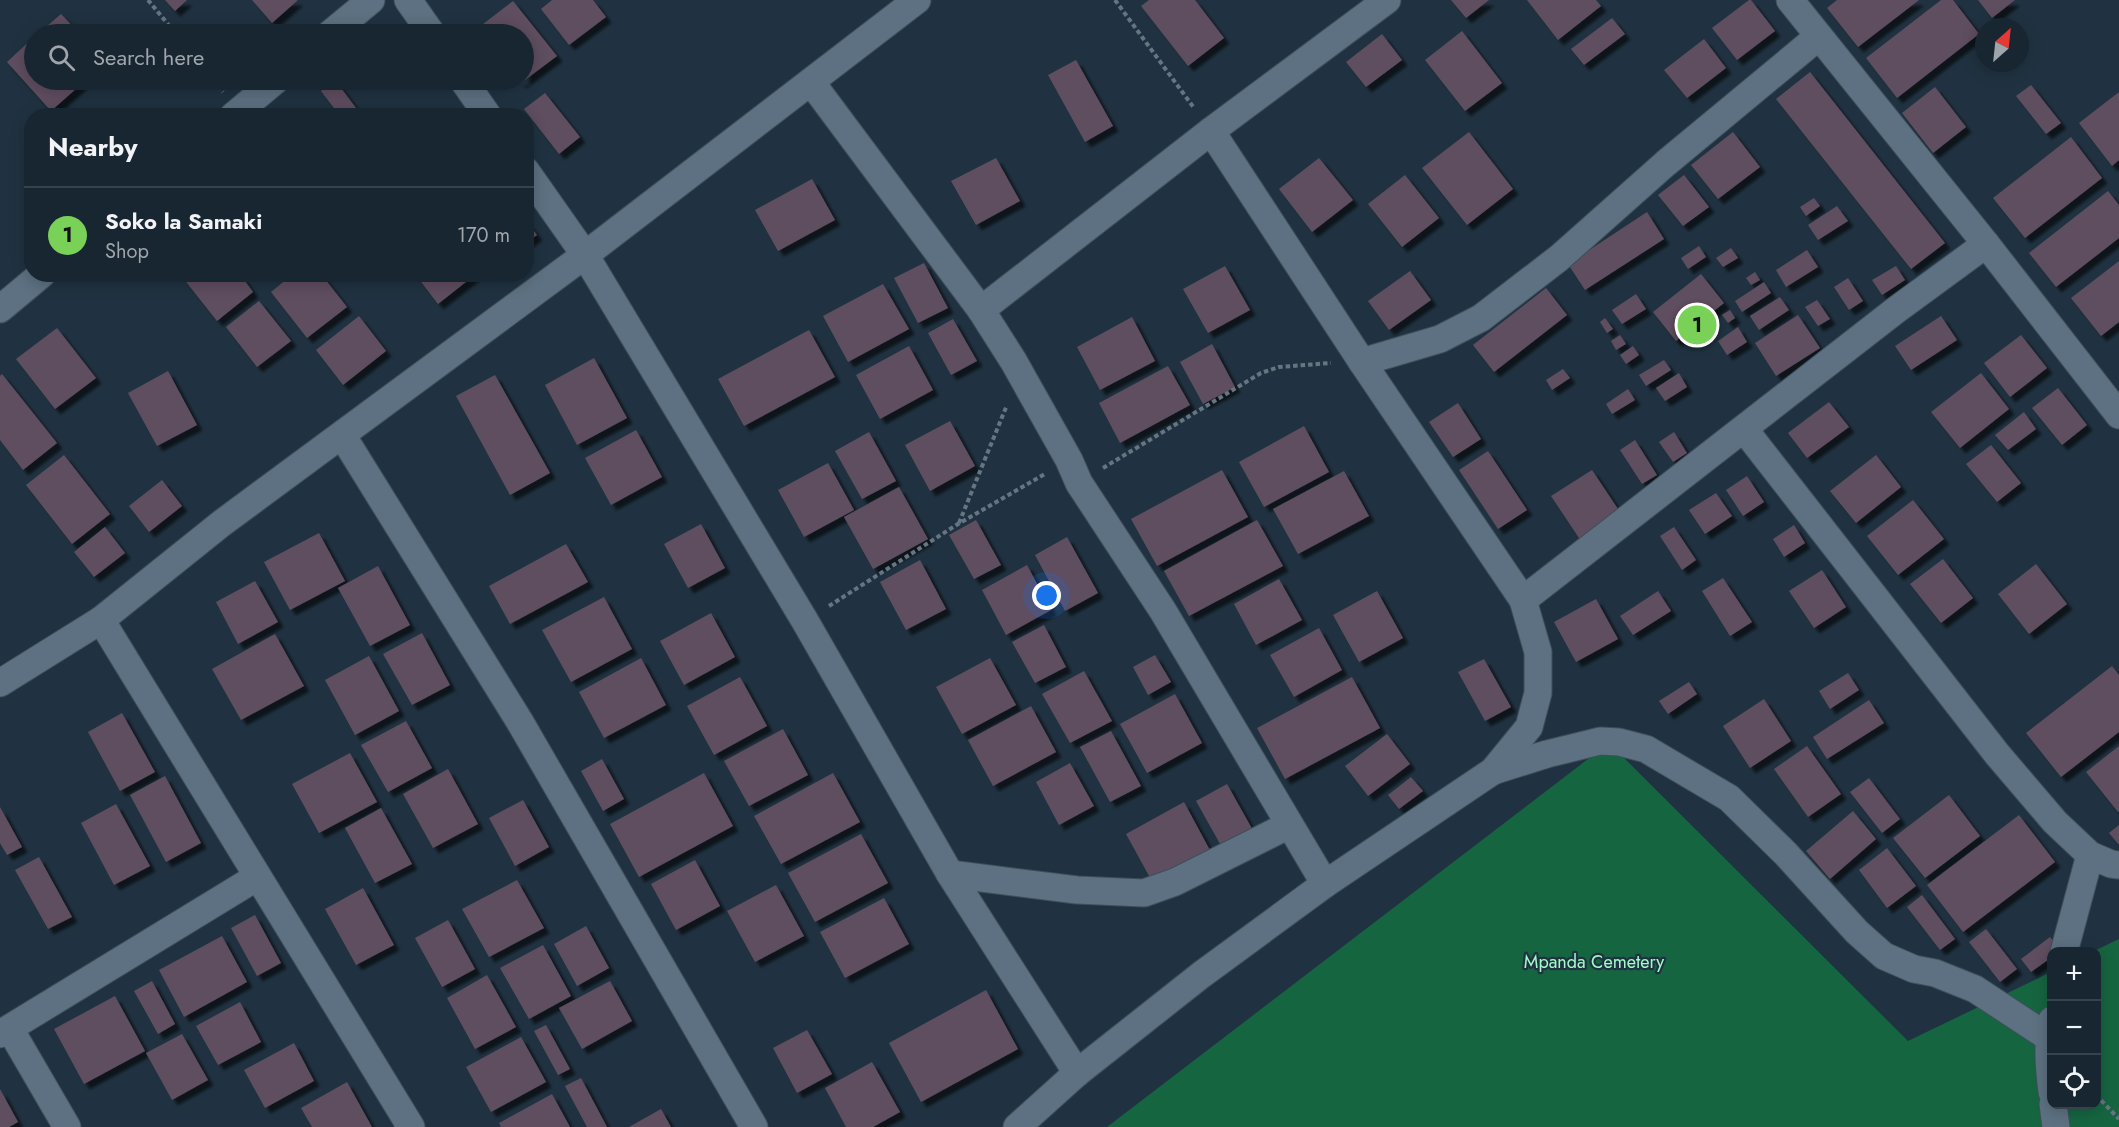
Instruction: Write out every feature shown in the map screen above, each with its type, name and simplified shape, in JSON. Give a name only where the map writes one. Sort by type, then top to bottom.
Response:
[{"type":"street","points":[[342,24],[371,0]]},
{"type":"street","points":[[408,0],[425,24]]},
{"type":"street","points":[[0,683],[101,620],[222,523],[585,255],[917,0]]},
{"type":"street","points":[[981,310],[1211,131],[1386,0]]},
{"type":"street","points":[[1790,0],[1986,244],[2119,415]]},
{"type":"street","points":[[1362,362],[1440,339],[1481,318],[1559,258],[1666,163],[1818,37]]},
{"type":"street","points":[[812,82],[981,310],[1014,362],[1074,471],[1163,611],[1325,885]]},
{"type":"street","points":[[243,108],[264,90]]},
{"type":"street","points":[[470,90],[482,108]]},
{"type":"street","points":[[1017,1127],[1077,1073],[1201,975],[1325,885],[1493,771],[1529,727],[1538,693],[1538,652],[1523,600],[1362,362],[1211,131]]},
{"type":"street","points":[[534,182],[585,255],[805,621],[950,874],[1077,1073]]},
{"type":"street","points":[[1523,600],[1896,310],[1986,244]]},
{"type":"street","points":[[0,309],[32,282]]},
{"type":"street","points":[[1744,429],[1997,754],[2055,822],[2090,855],[2110,864],[2119,865]]},
{"type":"street","points":[[342,435],[520,722],[754,1127]]},
{"type":"street","points":[[101,620],[411,1127]]},
{"type":"street","points":[[1493,771],[1600,741],[1620,742],[1646,749],[1729,798],[1786,854],[1857,932],[1884,956],[1914,969],[1935,973],[1975,989],[2047,1027]]},
{"type":"street","points":[[950,874],[1077,890],[1144,893],[1175,882],[1288,825]]},
{"type":"street","points":[[2065,947],[2090,855]]},
{"type":"street","points":[[68,1127],[5,1032],[257,878]]},
{"type":"street","points":[[2054,1109],[2056,1127]]},
{"type":"path","points":[[148,0],[168,24]]},
{"type":"path","points":[[1115,0],[1211,131]]},
{"type":"path","points":[[958,524],[1006,407],[1014,362]]},
{"type":"path","points":[[805,621],[958,524],[1074,471],[1261,373],[1279,367],[1362,362]]},
{"type":"path","points":[[2101,1099],[2119,1119]]},
{"type":"green space","name":"Mpanda Cemetery","points":[[1609,743],[1908,1041],[2047,974],[2047,1109],[2101,1109],[2101,948],[2119,939],[2119,1127],[1107,1127]]},
{"type":"building","points":[[165,0],[187,0],[175,11]]},
{"type":"building","points":[[252,0],[298,0],[272,23]]},
{"type":"building","points":[[552,0],[593,0],[606,17],[569,45],[541,9]]},
{"type":"building","points":[[1149,0],[1195,0],[1224,38],[1188,66],[1141,6]]},
{"type":"building","points":[[1451,0],[1489,0],[1466,18]]},
{"type":"building","points":[[1527,0],[1596,0],[1601,6],[1558,40]]},
{"type":"building","points":[[1749,0],[1775,31],[1737,60],[1712,28]]},
{"type":"building","points":[[1837,0],[1919,0],[1858,47],[1827,8]]},
{"type":"building","points":[[1941,0],[1953,0],[1975,29],[1975,37],[1897,98],[1866,58]]},
{"type":"building","points":[[1978,0],[2015,0],[1992,18]]},
{"type":"building","points":[[513,1],[531,24],[483,24]]},
{"type":"building","points":[[61,14],[70,24],[50,24]]},
{"type":"building","points":[[1612,18],[1625,34],[1584,65],[1571,49]]},
{"type":"building","points":[[534,27],[557,56],[534,73]]},
{"type":"building","points":[[1462,31],[1502,83],[1465,111],[1425,60]]},
{"type":"building","points":[[1382,34],[1402,60],[1366,87],[1346,62]]},
{"type":"building","points":[[1704,39],[1726,68],[1687,98],[1664,70]]},
{"type":"building","points":[[24,46],[24,81],[7,62]]},
{"type":"building","points":[[1076,60],[1113,126],[1085,142],[1048,75]]},
{"type":"building","points":[[1810,72],[1945,243],[1911,269],[1776,99]]},
{"type":"building","points":[[2031,85],[2061,123],[2046,134],[2016,96]]},
{"type":"building","points":[[1935,87],[1966,127],[1933,153],[1902,113]]},
{"type":"building","points":[[32,90],[75,90],[54,108],[48,108]]},
{"type":"building","points":[[342,90],[356,108],[334,108],[321,91]]},
{"type":"building","points":[[2119,92],[2119,160],[2112,166],[2079,123]]},
{"type":"building","points":[[545,93],[580,137],[559,154],[534,122],[534,108],[525,108]]},
{"type":"building","points":[[1469,132],[1513,189],[1467,225],[1422,168]]},
{"type":"building","points":[[1733,132],[1760,167],[1718,199],[1691,165]]},
{"type":"building","points":[[2071,137],[2102,178],[2025,238],[1993,198]]},
{"type":"building","points":[[996,158],[1020,201],[976,225],[951,181]]},
{"type":"building","points":[[1319,158],[1353,200],[1312,232],[1279,189]]},
{"type":"building","points":[[1405,175],[1439,218],[1402,247],[1368,204]]},
{"type":"building","points":[[1684,175],[1709,207],[1683,226],[1658,195]]},
{"type":"building","points":[[812,179],[835,220],[778,251],[755,210]]},
{"type":"building","points":[[2108,191],[2119,205],[2119,238],[2056,287],[2029,253]]},
{"type":"building","points":[[1814,198],[1820,206],[1806,216],[1800,207]]},
{"type":"building","points":[[1837,206],[1848,221],[1818,240],[1808,225]]},
{"type":"building","points":[[1647,212],[1664,239],[1585,290],[1568,264]]},
{"type":"building","points":[[1699,246],[1706,257],[1688,269],[1681,258]]},
{"type":"building","points":[[1731,248],[1738,258],[1723,267],[1716,258]]},
{"type":"building","points":[[1807,250],[1818,267],[1786,287],[1776,270]]},
{"type":"building","points":[[2119,261],[2119,322],[2101,336],[2071,298]]},
{"type":"building","points":[[924,263],[948,308],[918,323],[894,278]]},
{"type":"building","points":[[1225,266],[1250,310],[1208,333],[1183,289]]},
{"type":"building","points":[[1896,266],[1905,280],[1882,295],[1872,280]]},
{"type":"building","points":[[1410,271],[1431,300],[1389,330],[1368,301]]},
{"type":"building","points":[[1755,272],[1760,280],[1751,285],[1746,278]]},
{"type":"building","points":[[1701,274],[1724,303],[1676,341],[1653,312]]},
{"type":"building","points":[[1848,278],[1863,301],[1849,310],[1834,287]]},
{"type":"building","points":[[186,282],[246,282],[253,292],[217,321]]},
{"type":"building","points":[[283,282],[327,282],[347,307],[307,338],[271,292]]},
{"type":"building","points":[[421,282],[466,282],[438,304]]},
{"type":"building","points":[[1764,282],[1771,293],[1742,312],[1735,301]]},
{"type":"building","points":[[883,284],[909,329],[848,362],[823,316]]},
{"type":"building","points":[[1546,288],[1567,315],[1494,372],[1473,345]]},
{"type":"building","points":[[1636,294],[1646,309],[1622,324],[1612,310]]},
{"type":"building","points":[[1780,297],[1789,310],[1759,330],[1750,316]]},
{"type":"building","points":[[1817,300],[1830,319],[1818,326],[1805,307]]},
{"type":"building","points":[[259,301],[291,341],[257,367],[226,327]]},
{"type":"building","points":[[1730,310],[1735,318],[1728,323],[1722,315]]},
{"type":"building","points":[[1798,315],[1820,348],[1776,376],[1755,343]]},
{"type":"building","points":[[359,316],[386,351],[343,385],[316,350]]},
{"type":"building","points":[[1941,316],[1957,340],[1911,370],[1895,346]]},
{"type":"building","points":[[1132,317],[1155,361],[1100,390],[1077,347]]},
{"type":"building","points":[[1605,318],[1613,329],[1607,333],[1600,322]]},
{"type":"building","points":[[953,319],[977,361],[951,375],[928,333]]},
{"type":"building","points":[[1738,327],[1747,342],[1727,355],[1718,341]]},
{"type":"building","points":[[57,328],[96,378],[55,409],[16,359]]},
{"type":"building","points":[[809,330],[835,377],[744,426],[718,379]]},
{"type":"building","points":[[1620,335],[1626,344],[1616,350],[1611,341]]},
{"type":"building","points":[[2021,335],[2047,368],[2010,397],[1984,363]]},
{"type":"building","points":[[1212,344],[1235,387],[1203,404],[1180,362]]},
{"type":"building","points":[[909,346],[933,390],[880,419],[856,375]]},
{"type":"building","points":[[1633,346],[1639,355],[1626,364],[1620,355]]},
{"type":"building","points":[[594,358],[627,418],[577,445],[545,385]]},
{"type":"building","points":[[1664,360],[1671,370],[1646,386],[1639,375]]},
{"type":"building","points":[[1168,366],[1190,405],[1120,443],[1099,403]]},
{"type":"building","points":[[1563,369],[1570,378],[1552,390],[1546,380]]},
{"type":"building","points":[[168,371],[197,425],[157,446],[128,393]]},
{"type":"building","points":[[1679,373],[1687,387],[1665,401],[1656,388]]},
{"type":"building","points":[[1981,373],[2009,409],[1960,448],[1931,412]]},
{"type":"building","points":[[2,374],[57,443],[23,470],[0,440],[0,376]]},
{"type":"building","points":[[495,375],[550,473],[510,495],[456,396]]},
{"type":"building","points":[[2058,388],[2087,425],[2062,445],[2032,408]]},
{"type":"building","points":[[1628,389],[1635,400],[1612,414],[1606,404]]},
{"type":"building","points":[[1829,402],[1849,427],[1807,458],[1788,433]]},
{"type":"building","points":[[1458,403],[1481,439],[1453,457],[1429,422]]},
{"type":"building","points":[[2024,412],[2036,429],[2008,450],[1995,435]]},
{"type":"building","points":[[950,421],[975,466],[930,491],[905,445]]},
{"type":"building","points":[[1304,426],[1329,472],[1264,507],[1239,462]]},
{"type":"building","points":[[636,430],[662,477],[611,505],[585,458]]},
{"type":"building","points":[[869,432],[896,481],[862,499],[835,451]]},
{"type":"building","points":[[1674,432],[1687,453],[1673,462],[1659,442]]},
{"type":"building","points":[[1635,440],[1657,475],[1642,484],[1620,450]]},
{"type":"building","points":[[1991,445],[2021,483],[1997,502],[1966,464]]},
{"type":"building","points":[[1488,451],[1527,510],[1498,529],[1459,470]]},
{"type":"building","points":[[64,455],[110,514],[72,544],[26,485]]},
{"type":"building","points":[[1876,455],[1901,487],[1856,523],[1830,491]]},
{"type":"building","points":[[828,463],[854,510],[804,537],[778,490]]},
{"type":"building","points":[[1222,470],[1248,517],[1157,566],[1131,519]]},
{"type":"building","points":[[1592,470],[1622,515],[1581,541],[1551,496]]},
{"type":"building","points":[[1344,471],[1369,516],[1298,554],[1273,509]]},
{"type":"building","points":[[1747,476],[1764,502],[1743,516],[1726,490]]},
{"type":"building","points":[[162,480],[182,506],[149,532],[129,506]]},
{"type":"building","points":[[899,487],[928,539],[873,569],[844,517]]},
{"type":"building","points":[[1716,493],[1732,516],[1705,534],[1689,510]]},
{"type":"building","points":[[1913,500],[1944,539],[1898,575],[1867,536]]},
{"type":"building","points":[[976,520],[1001,565],[974,579],[949,535]]},
{"type":"building","points":[[1257,520],[1283,566],[1189,616],[1164,571]]},
{"type":"building","points":[[701,524],[725,568],[688,588],[664,544]]},
{"type":"building","points":[[1794,525],[1805,543],[1784,557],[1773,539]]},
{"type":"building","points":[[105,527],[125,553],[94,577],[74,552]]},
{"type":"building","points":[[1674,527],[1696,560],[1682,570],[1660,536]]},
{"type":"building","points":[[319,533],[345,581],[290,610],[264,562]]},
{"type":"building","points":[[1067,537],[1098,593],[1065,611],[1035,555]]},
{"type":"building","points":[[566,544],[588,582],[510,624],[489,586]]},
{"type":"building","points":[[1943,559],[1973,598],[1941,623],[1910,584]]},
{"type":"building","points":[[920,560],[946,609],[906,630],[880,582]]},
{"type":"building","points":[[2036,564],[2067,604],[2029,634],[1998,594]]},
{"type":"building","points":[[1027,565],[1051,610],[1006,635],[982,590]]},
{"type":"building","points":[[378,566],[410,625],[370,646],[338,588]]},
{"type":"building","points":[[1822,570],[1846,607],[1814,628],[1789,591]]},
{"type":"building","points":[[1723,578],[1752,622],[1730,636],[1702,591]]},
{"type":"building","points":[[1279,579],[1302,620],[1256,645],[1234,604]]},
{"type":"building","points":[[255,581],[278,622],[238,644],[216,602]]},
{"type":"building","points":[[1377,591],[1403,638],[1359,662],[1333,615]]},
{"type":"building","points":[[1658,591],[1671,611],[1633,635],[1620,616]]},
{"type":"building","points":[[604,597],[632,649],[571,682],[542,630]]},
{"type":"building","points":[[1596,599],[1618,639],[1576,662],[1554,622]]},
{"type":"building","points":[[711,613],[735,657],[684,685],[660,641]]},
{"type":"building","points":[[1044,625],[1066,667],[1035,683],[1012,642]]},
{"type":"building","points":[[1319,628],[1342,670],[1294,697],[1270,655]]},
{"type":"building","points":[[422,633],[450,685],[412,705],[383,654]]},
{"type":"building","points":[[275,634],[304,686],[241,720],[212,669]]},
{"type":"building","points":[[1155,655],[1171,682],[1148,695],[1133,667]]},
{"type":"building","points":[[369,656],[399,711],[355,735],[325,680]]},
{"type":"building","points":[[641,658],[666,705],[604,738],[579,692]]},
{"type":"building","points":[[990,658],[1016,705],[962,734],[936,687]]},
{"type":"building","points":[[1484,659],[1511,707],[1485,721],[1458,672]]},
{"type":"building","points":[[2112,666],[2119,675],[2119,732],[2061,777],[2026,733]]},
{"type":"building","points":[[1084,671],[1112,721],[1070,743],[1042,694]]},
{"type":"building","points":[[1848,673],[1859,690],[1830,709],[1819,691]]},
{"type":"building","points":[[740,677],[767,726],[714,755],[687,706]]},
{"type":"building","points":[[1352,677],[1380,728],[1285,779],[1257,728]]},
{"type":"building","points":[[1689,682],[1697,694],[1668,714],[1659,701]]},
{"type":"building","points":[[1175,694],[1202,743],[1147,773],[1120,724]]},
{"type":"building","points":[[1764,699],[1791,741],[1750,768],[1723,726]]},
{"type":"building","points":[[1869,700],[1884,723],[1827,759],[1813,737]]},
{"type":"building","points":[[1031,706],[1056,752],[993,786],[968,740]]},
{"type":"building","points":[[122,713],[155,772],[120,791],[88,732]]},
{"type":"building","points":[[406,721],[432,768],[388,792],[361,745]]},
{"type":"building","points":[[783,729],[808,775],[749,806],[724,761]]},
{"type":"building","points":[[1111,731],[1141,786],[1110,802],[1080,747]]},
{"type":"building","points":[[1387,734],[1410,764],[1368,796],[1345,766]]},
{"type":"building","points":[[1807,746],[1841,794],[1808,817],[1774,769]]},
{"type":"building","points":[[2119,746],[2119,811],[2118,812],[2086,772]]},
{"type":"building","points":[[350,753],[377,802],[319,833],[292,784]]},
{"type":"building","points":[[602,759],[624,799],[603,811],[581,771]]},
{"type":"building","points":[[1070,763],[1094,806],[1059,825],[1036,782]]},
{"type":"building","points":[[448,769],[478,824],[433,848],[403,794]]},
{"type":"building","points":[[704,773],[733,826],[639,877],[610,824]]},
{"type":"building","points":[[833,773],[860,822],[781,864],[754,816]]},
{"type":"building","points":[[165,776],[201,843],[166,862],[130,795]]},
{"type":"building","points":[[1411,777],[1423,791],[1399,809],[1388,795]]},
{"type":"building","points":[[1869,778],[1900,819],[1882,833],[1850,792]]},
{"type":"building","points":[[1227,784],[1255,834],[1224,851],[1196,801]]},
{"type":"building","points":[[1949,795],[1980,836],[1925,878],[1893,838]]},
{"type":"building","points":[[523,800],[549,847],[515,866],[489,818]]},
{"type":"building","points":[[1184,802],[1212,854],[1154,885],[1126,834]]},
{"type":"building","points":[[116,804],[150,866],[114,885],[81,823]]},
{"type":"building","points":[[0,807],[22,847],[7,855],[0,843]]},
{"type":"building","points":[[381,808],[412,864],[375,883],[345,828]]},
{"type":"building","points":[[1853,811],[1876,839],[1830,879],[1806,851]]},
{"type":"building","points":[[2019,815],[2055,862],[1963,932],[1927,885]]},
{"type":"building","points":[[2119,825],[2119,845],[2109,833]]},
{"type":"building","points":[[861,834],[888,883],[815,922],[788,873]]},
{"type":"building","points":[[1887,848],[1916,886],[1887,908],[1859,870]]},
{"type":"building","points":[[39,857],[72,917],[48,929],[15,870]]},
{"type":"building","points":[[695,860],[720,906],[676,930],[651,884]]},
{"type":"building","points":[[517,880],[544,928],[489,957],[462,909]]},
{"type":"building","points":[[776,885],[804,936],[755,962],[727,911]]},
{"type":"building","points":[[363,888],[394,945],[356,965],[325,909]]},
{"type":"building","points":[[1922,895],[1955,939],[1940,950],[1907,907]]},
{"type":"building","points":[[884,898],[909,944],[845,978],[820,932]]},
{"type":"building","points":[[255,915],[281,963],[257,976],[231,928]]},
{"type":"building","points":[[448,920],[475,969],[442,987],[415,938]]},
{"type":"building","points":[[586,926],[609,968],[577,986],[554,944]]},
{"type":"building","points":[[1986,929],[2017,969],[2000,982],[1969,942]]},
{"type":"building","points":[[222,936],[247,982],[184,1017],[159,970]]},
{"type":"building","points":[[2050,937],[2058,947],[2047,947],[2047,961],[2031,972],[2021,959]]},
{"type":"building","points":[[543,945],[571,996],[529,1019],[500,968]]},
{"type":"building","points":[[487,975],[516,1027],[475,1049],[447,998]]},
{"type":"building","points":[[152,981],[175,1024],[158,1034],[134,991]]},
{"type":"building","points":[[610,981],[632,1021],[582,1049],[559,1008]]},
{"type":"building","points":[[986,990],[1018,1049],[921,1102],[889,1043]]},
{"type":"building","points":[[115,996],[145,1051],[84,1084],[54,1029]]},
{"type":"building","points":[[240,1002],[261,1042],[218,1065],[196,1026]]},
{"type":"building","points":[[546,1025],[570,1069],[558,1075],[534,1031]]},
{"type":"building","points":[[807,1030],[832,1074],[797,1093],[773,1048]]},
{"type":"building","points":[[182,1034],[208,1080],[172,1100],[146,1053]]},
{"type":"building","points":[[521,1037],[546,1082],[491,1112],[466,1067]]},
{"type":"building","points":[[294,1043],[314,1081],[265,1108],[244,1070]]},
{"type":"building","points":[[872,1062],[900,1112],[873,1127],[846,1127],[825,1088]]},
{"type":"building","points":[[581,1078],[607,1127],[587,1127],[565,1086]]},
{"type":"building","points":[[347,1082],[372,1127],[312,1127],[301,1108]]},
{"type":"building","points":[[0,1089],[18,1122],[9,1127],[0,1127]]},
{"type":"building","points":[[552,1094],[570,1127],[501,1127],[499,1123]]},
{"type":"building","points":[[661,1109],[671,1127],[629,1127]]},
{"type":"place","name":"Soko la Samaki","points":[[1697,325]]}]
